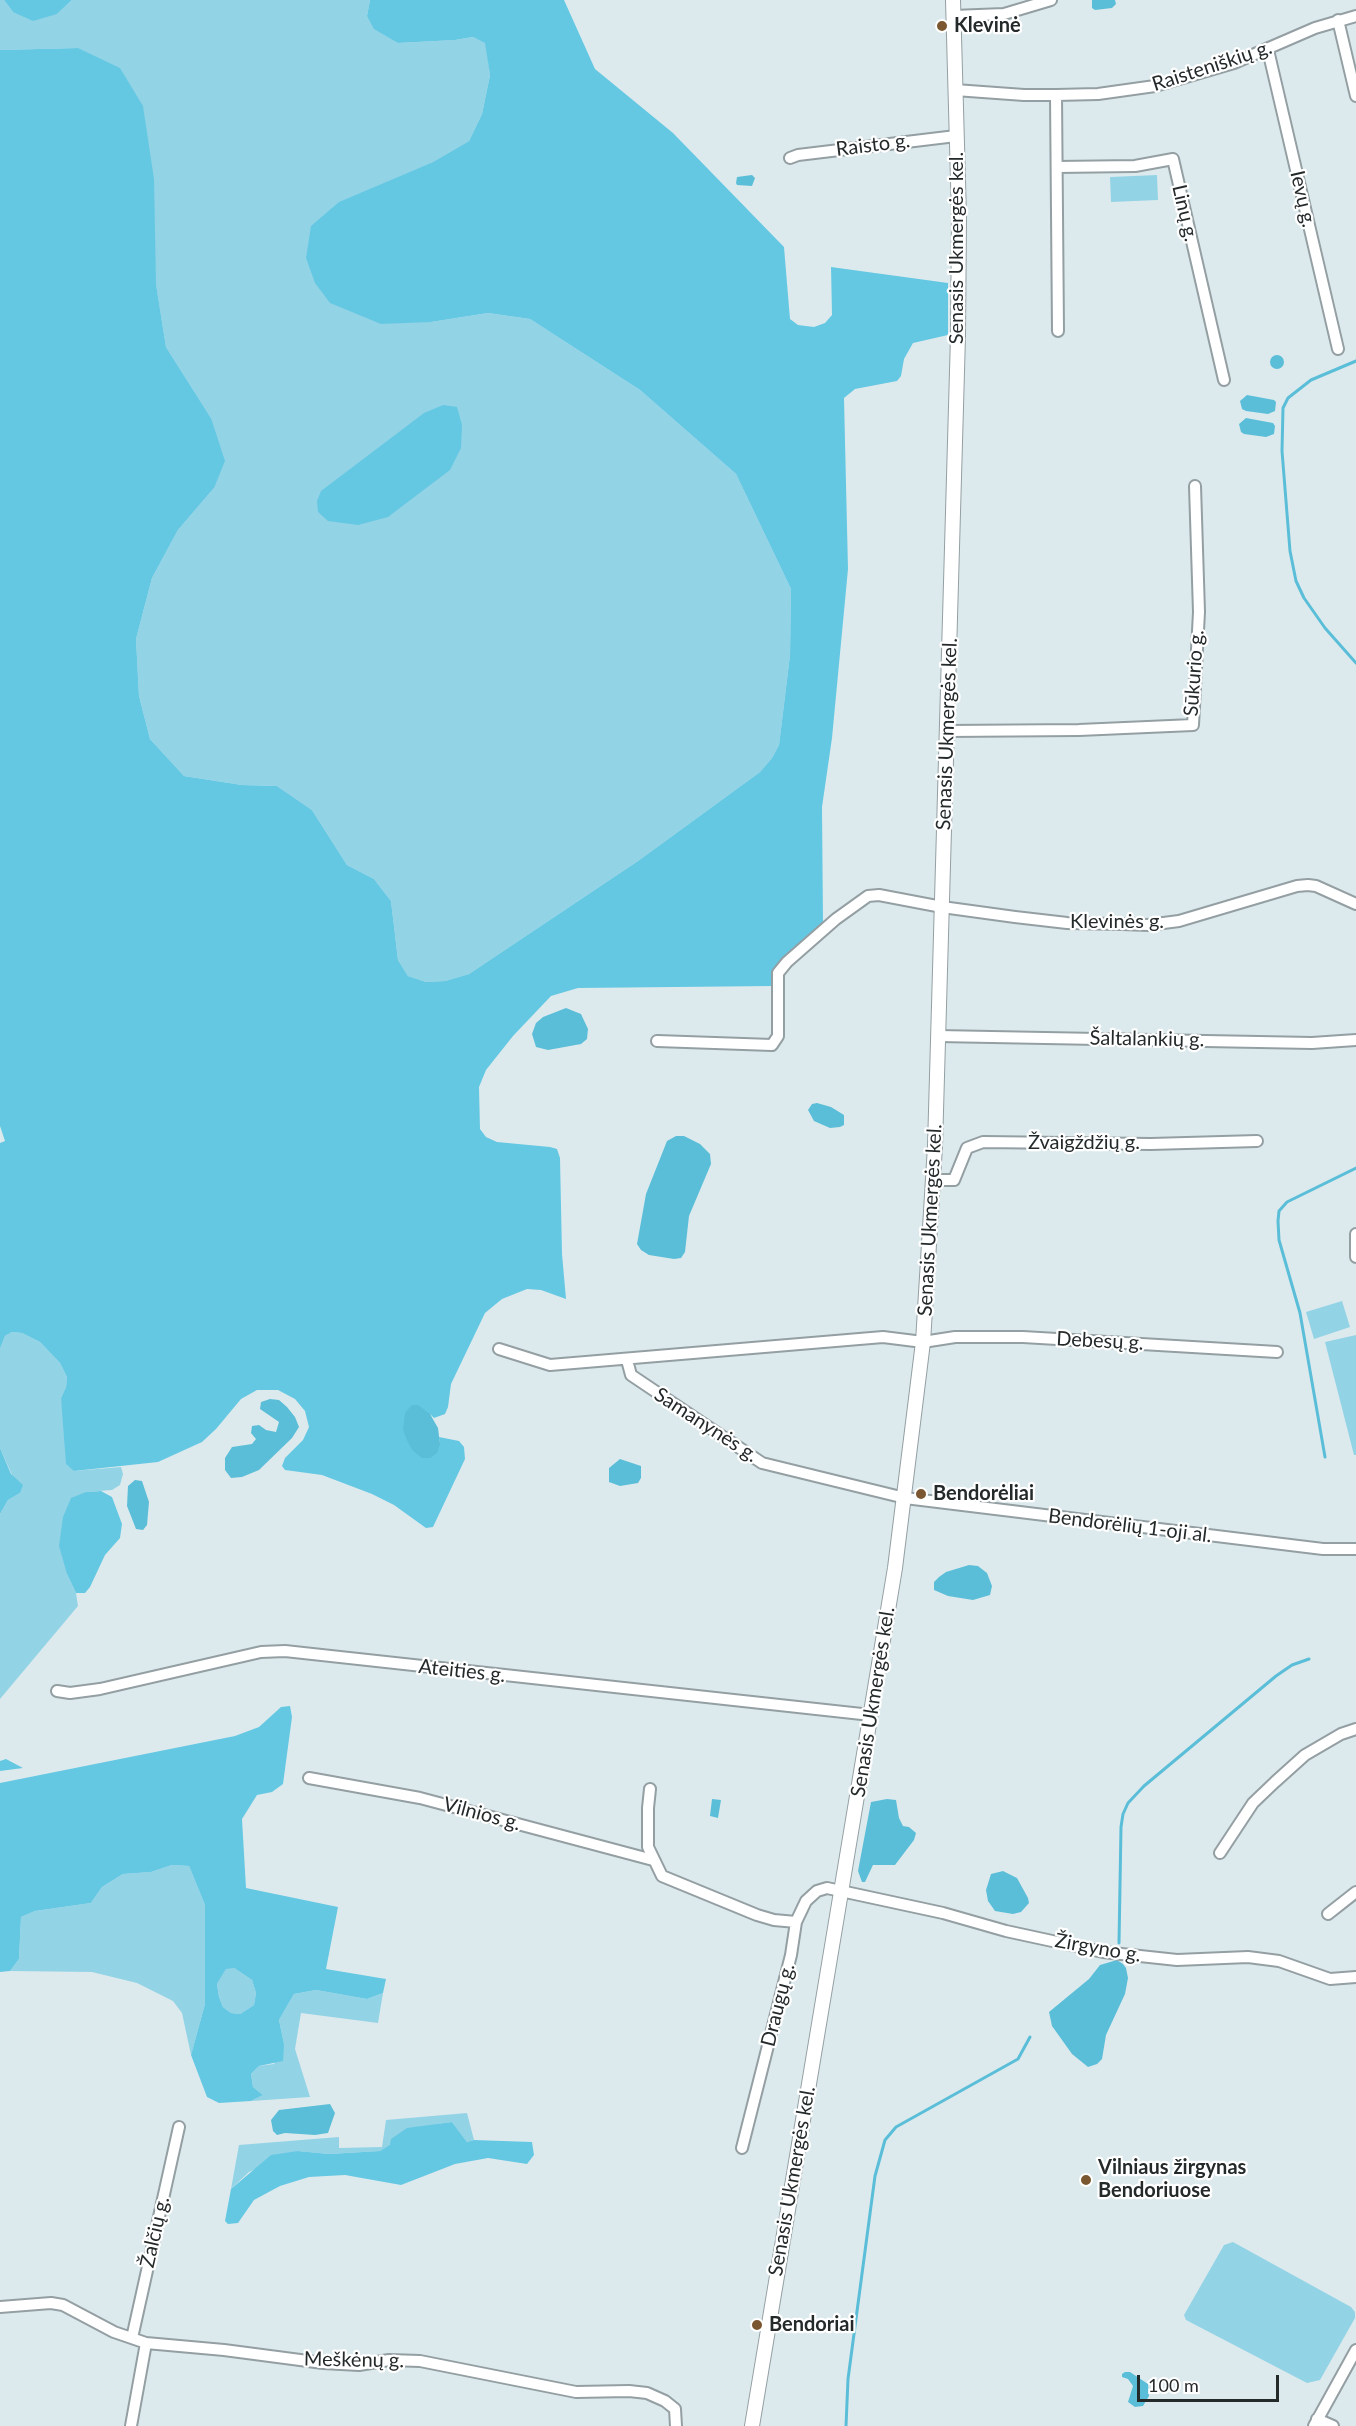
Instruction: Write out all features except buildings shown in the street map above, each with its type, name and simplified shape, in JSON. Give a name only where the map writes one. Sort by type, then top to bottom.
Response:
[{"type":"main road","name":"Senasis Ukmergės kel.","points":[[752,2426],[871,1715],[905,1498],[923,1342],[933,1180],[938,1036],[959,280],[953,0]]},
{"type":"street","points":[[953,16],[1004,14],[1051,0]]},
{"type":"street","name":"Raisteniškių g.","points":[[955,90],[1056,95],[1098,94],[1155,86],[1234,63],[1315,28],[1356,16]]},
{"type":"street","points":[[1338,20],[1356,96]]},
{"type":"street","name":"Ievų g.","points":[[1268,50],[1338,349]]},
{"type":"street","points":[[1056,95],[1058,331]]},
{"type":"street","name":"Raisto g.","points":[[790,158],[798,155],[956,136]]},
{"type":"street","name":"Linų g.","points":[[1057,167],[1135,166],[1173,159],[1224,380]]},
{"type":"street","name":"Sūkurio g.","points":[[947,731],[1079,730],[1193,725],[1199,612],[1195,486]]},
{"type":"street","name":"Klevinės g.","points":[[657,1041],[772,1045],[778,1036],[778,973],[787,962],[836,919],[864,898],[874,895],[942,908],[1067,923],[1148,925],[1189,919],[1297,886],[1316,886],[1356,904]]},
{"type":"street","name":"Šaltalankių g.","points":[[938,1036],[1312,1042],[1356,1040]]},
{"type":"street","name":"Žvaigždžių g.","points":[[933,1180],[954,1180],[968,1148],[983,1142],[1150,1144],[1257,1141]]},
{"type":"street","points":[[1356,1234],[1356,1257]]},
{"type":"street","name":"Samanynės g.","points":[[499,1349],[550,1365],[883,1337],[923,1342]]},
{"type":"street","name":"Debesų g.","points":[[923,1342],[955,1337],[1023,1337],[1277,1352]]},
{"type":"street","name":"Samanynės g.","points":[[627,1360],[631,1375],[762,1463],[905,1498]]},
{"type":"street","name":"Bendorėlių 1-oji al.","points":[[905,1498],[1323,1550],[1356,1549]]},
{"type":"street","name":"Ateities g.","points":[[57,1691],[70,1693],[100,1689],[261,1652],[285,1651],[871,1715]]},
{"type":"street","points":[[1220,1852],[1253,1803],[1275,1782],[1305,1755],[1341,1734],[1356,1729]]},
{"type":"street","name":"Vilnios g.","points":[[309,1778],[420,1798],[653,1860]]},
{"type":"street","points":[[650,1790],[648,1847],[662,1876],[757,1915],[774,1920],[796,1922]]},
{"type":"street","name":"Draugų g.","points":[[742,2148],[791,1955],[796,1922],[806,1901],[817,1891],[833,1888],[841,1891]]},
{"type":"street","name":"Žirgyno g.","points":[[841,1891],[1103,1952],[1177,1960],[1248,1957],[1279,1961],[1330,1979],[1356,1977]]},
{"type":"street","points":[[1328,1914],[1356,1892]]},
{"type":"street","name":"Žalčių g.","points":[[132,2338],[179,2127]]},
{"type":"street","name":"Meškėnų g.","points":[[0,2307],[51,2303],[63,2305],[114,2332],[146,2343],[224,2350],[323,2363],[360,2365],[388,2360],[420,2361],[576,2392],[629,2391],[647,2394],[665,2401],[675,2409],[676,2426]]},
{"type":"street","points":[[131,2426],[146,2343]]},
{"type":"street","points":[[1334,2426],[1315,2423],[1356,2350]]},
{"type":"shaded area","points":[[0,0],[4,0],[13,12],[57,14],[72,0],[370,0],[367,16],[398,43],[473,37],[486,43],[490,75],[482,114],[469,141],[431,163],[431,322],[488,313],[530,319],[640,390],[736,474],[791,589],[790,655],[779,745],[760,772],[638,861],[469,974],[445,981],[426,982],[408,976],[398,960],[391,901],[374,879],[347,865],[312,810],[277,786],[242,785],[184,776],[150,739],[139,696],[136,639],[152,578],[178,530],[214,488],[211,418],[166,347],[156,285],[78,48],[0,50]]},
{"type":"shaded area","points":[[4,0],[72,0],[57,14],[33,21],[13,12]]},
{"type":"shaded area","points":[[370,0],[564,0],[595,69],[673,133],[784,247],[790,319],[798,325],[814,327],[825,323],[832,315],[831,267],[948,283],[948,335],[913,343],[904,359],[901,376],[897,381],[855,389],[844,398],[848,569],[832,738],[822,807],[823,923],[789,955],[773,986],[578,988],[551,996],[513,1036],[486,1070],[479,1087],[480,1129],[486,1137],[497,1142],[557,1149],[560,1158],[562,1254],[566,1299],[541,1290],[527,1289],[502,1299],[485,1313],[451,1384],[445,1414],[434,1418],[430,1414],[440,1444],[439,1437],[459,1441],[464,1447],[465,1459],[433,1527],[426,1528],[394,1505],[372,1494],[322,1475],[285,1470],[282,1466],[285,1458],[303,1440],[309,1427],[305,1411],[295,1399],[278,1390],[257,1390],[241,1399],[202,1442],[158,1462],[74,1471],[66,1464],[61,1398],[67,1377],[60,1363],[40,1342],[22,1333],[12,1332],[5,1336],[0,1349],[0,1143],[5,1141],[0,1126],[0,50],[78,48],[120,68],[143,106],[154,179],[156,284],[166,347],[211,418],[225,461],[214,488],[178,530],[152,578],[136,639],[139,696],[150,739],[184,776],[242,785],[277,786],[312,810],[347,865],[374,879],[391,901],[398,960],[408,976],[426,982],[445,981],[469,974],[638,861],[760,772],[779,745],[790,655],[791,589],[736,474],[640,390],[530,319],[488,313],[431,322],[381,324],[330,303],[315,283],[306,258],[311,226],[339,202],[431,163],[469,141],[482,114],[490,75],[485,43],[473,37],[398,43],[374,29],[367,16]]},
{"type":"shaded area","points":[[1092,0],[1115,0],[1116,4],[1112,8],[1095,10],[1092,8]]},
{"type":"shaded area","points":[[752,175],[755,178],[752,186],[737,185],[737,177]]},
{"type":"shaded area","points":[[1157,175],[1158,200],[1111,202],[1110,177]]},
{"type":"shaded area","points":[[1274,355],[1280,355],[1284,362],[1280,369],[1274,369],[1270,365],[1270,359]]},
{"type":"shaded area","points":[[1247,395],[1274,400],[1276,402],[1275,411],[1268,414],[1242,409],[1240,401]]},
{"type":"shaded area","points":[[443,405],[457,407],[462,425],[461,448],[450,470],[388,517],[358,525],[328,521],[318,512],[317,501],[321,491],[424,413]]},
{"type":"shaded area","points":[[1246,418],[1273,423],[1274,434],[1266,437],[1244,434],[1239,424]]},
{"type":"shaded area","points":[[566,1008],[581,1014],[588,1029],[587,1039],[581,1044],[548,1050],[536,1047],[532,1034],[536,1023],[543,1017]]},
{"type":"shaded area","points":[[812,1104],[831,1107],[844,1115],[844,1125],[830,1128],[814,1121],[808,1110]]},
{"type":"shaded area","points":[[676,1136],[684,1136],[700,1144],[710,1154],[711,1164],[689,1216],[685,1252],[681,1258],[674,1259],[649,1255],[637,1244],[646,1194],[667,1141]]},
{"type":"shaded area","points":[[1342,1301],[1350,1327],[1314,1339],[1306,1312]]},
{"type":"shaded area","points":[[12,1332],[22,1333],[40,1342],[60,1363],[67,1377],[61,1398],[74,1471],[121,1467],[123,1474],[120,1485],[112,1490],[86,1492],[67,1574],[76,1593],[78,1606],[0,1699],[0,1514],[8,1500],[20,1493],[0,1448],[0,1349],[5,1336]]},
{"type":"shaded area","points":[[1356,1335],[1356,1455],[1354,1455],[1325,1342]]},
{"type":"shaded area","points":[[270,1399],[279,1400],[287,1407],[299,1427],[292,1438],[259,1470],[242,1477],[231,1478],[225,1470],[225,1458],[232,1447],[252,1444],[256,1439],[251,1433],[252,1426],[259,1425],[266,1430],[276,1432],[279,1422],[260,1409],[261,1402]]},
{"type":"shaded area","points":[[412,1405],[418,1405],[430,1414],[438,1428],[440,1444],[437,1453],[430,1458],[422,1458],[412,1450],[406,1438],[403,1429],[405,1413]]},
{"type":"shaded area","points":[[0,1448],[11,1474],[23,1485],[20,1493],[8,1500],[0,1514]]},
{"type":"shaded area","points":[[620,1459],[641,1466],[641,1478],[638,1483],[620,1486],[609,1482],[609,1468]]},
{"type":"shaded area","points":[[135,1480],[142,1481],[149,1502],[147,1525],[143,1530],[136,1529],[127,1506],[128,1486]]},
{"type":"shaded area","points":[[101,1491],[112,1497],[122,1524],[120,1538],[105,1555],[90,1587],[85,1593],[76,1593],[67,1574],[59,1546],[63,1517],[71,1498],[86,1492]]},
{"type":"shaded area","points":[[969,1565],[978,1566],[987,1573],[992,1586],[990,1595],[973,1600],[948,1596],[934,1590],[934,1582],[946,1572]]},
{"type":"shaded area","points":[[290,1706],[292,1717],[283,1784],[272,1792],[257,1795],[242,1819],[246,1888],[338,1907],[326,1969],[386,1979],[383,1993],[367,1999],[316,1990],[294,1994],[279,2020],[284,2044],[283,2061],[259,2066],[251,2074],[253,2087],[263,2095],[251,2101],[219,2103],[207,2097],[191,2055],[205,2004],[205,1905],[189,1866],[172,1865],[151,1872],[123,1874],[102,1887],[91,1903],[35,1911],[21,1917],[19,1959],[10,1971],[0,1972],[0,1783],[235,1736],[259,1727],[281,1707]],"holes":[[[234,1968],[252,1980],[256,1993],[254,2005],[240,2014],[231,2013],[223,2007],[217,1984],[226,1969]]]},
{"type":"shaded area","points":[[6,1759],[23,1768],[0,1771],[0,1761]]},
{"type":"shaded area","points":[[712,1799],[721,1800],[718,1818],[710,1816]]},
{"type":"shaded area","points":[[896,1800],[903,1826],[909,1827],[916,1833],[914,1840],[895,1865],[873,1865],[865,1882],[862,1882],[858,1871],[871,1802]]},
{"type":"shaded area","points":[[172,1865],[189,1866],[205,1905],[205,2004],[191,2055],[182,2013],[173,2001],[137,1983],[92,1972],[10,1971],[19,1959],[21,1917],[35,1911],[91,1903],[102,1887],[123,1874],[151,1872]]},
{"type":"shaded area","points":[[1003,1871],[1017,1878],[1028,1898],[1029,1903],[1021,1912],[1013,1914],[995,1911],[988,1901],[986,1890],[991,1874]]},
{"type":"shaded area","points":[[1117,1960],[1126,1968],[1128,1978],[1125,1994],[1106,2035],[1102,2059],[1097,2064],[1088,2067],[1072,2054],[1052,2026],[1049,2012],[1089,1979],[1100,1965]]},
{"type":"shaded area","points":[[226,1968],[234,1968],[252,1980],[256,1993],[254,2005],[240,2014],[231,2013],[223,2007],[219,1997],[217,1984]]},
{"type":"shaded area","points":[[316,1990],[367,1999],[383,1993],[378,2023],[301,2013],[295,2049],[310,2097],[251,2101],[263,2095],[253,2087],[251,2074],[259,2066],[274,2064],[284,2044],[279,2020],[294,1994]]},
{"type":"shaded area","points":[[330,2104],[335,2113],[328,2133],[277,2135],[273,2131],[271,2120],[279,2110]]},
{"type":"shaded area","points":[[467,2113],[474,2140],[467,2142],[452,2122],[438,2124],[380,2151],[329,2154],[298,2151],[249,2172],[231,2189],[239,2145],[339,2137],[339,2148],[382,2147],[386,2120]]},
{"type":"shaded area","points":[[452,2122],[467,2142],[474,2140],[532,2142],[534,2155],[527,2164],[488,2158],[455,2164],[401,2185],[345,2175],[309,2177],[280,2186],[254,2200],[238,2223],[228,2224],[225,2221],[231,2189],[271,2155],[298,2151],[329,2154],[380,2151],[390,2145],[391,2139],[407,2128]]},
{"type":"shaded area","points":[[1233,2242],[1351,2307],[1355,2312],[1355,2318],[1320,2380],[1307,2383],[1186,2320],[1184,2315],[1224,2245]]},
{"type":"shaded area","points":[[1125,2372],[1130,2372],[1148,2384],[1149,2396],[1143,2406],[1135,2407],[1128,2402],[1133,2386],[1128,2379],[1122,2377]]},
{"type":"waterway","points":[[1356,361],[1311,380],[1288,398],[1283,408],[1282,451],[1290,551],[1296,581],[1304,598],[1325,628],[1356,663]]},
{"type":"waterway","points":[[1325,1457],[1300,1313],[1279,1240],[1279,1211],[1287,1202],[1356,1168]]},
{"type":"waterway","points":[[1119,1943],[1121,1827],[1128,1803],[1144,1786],[1276,1676],[1292,1665],[1309,1659]]},
{"type":"waterway","points":[[846,2426],[848,2379],[875,2176],[885,2140],[896,2127],[1018,2059],[1030,2037]]},
{"type":"place","name":"Klevinė","points":[[942,26]]},
{"type":"place","name":"Bendorėliai","points":[[921,1494]]},
{"type":"place","name":"Vilniaus žirgynas Bendoriuose","points":[[1086,2180]]},
{"type":"place","name":"Bendoriai","points":[[757,2325]]}]
